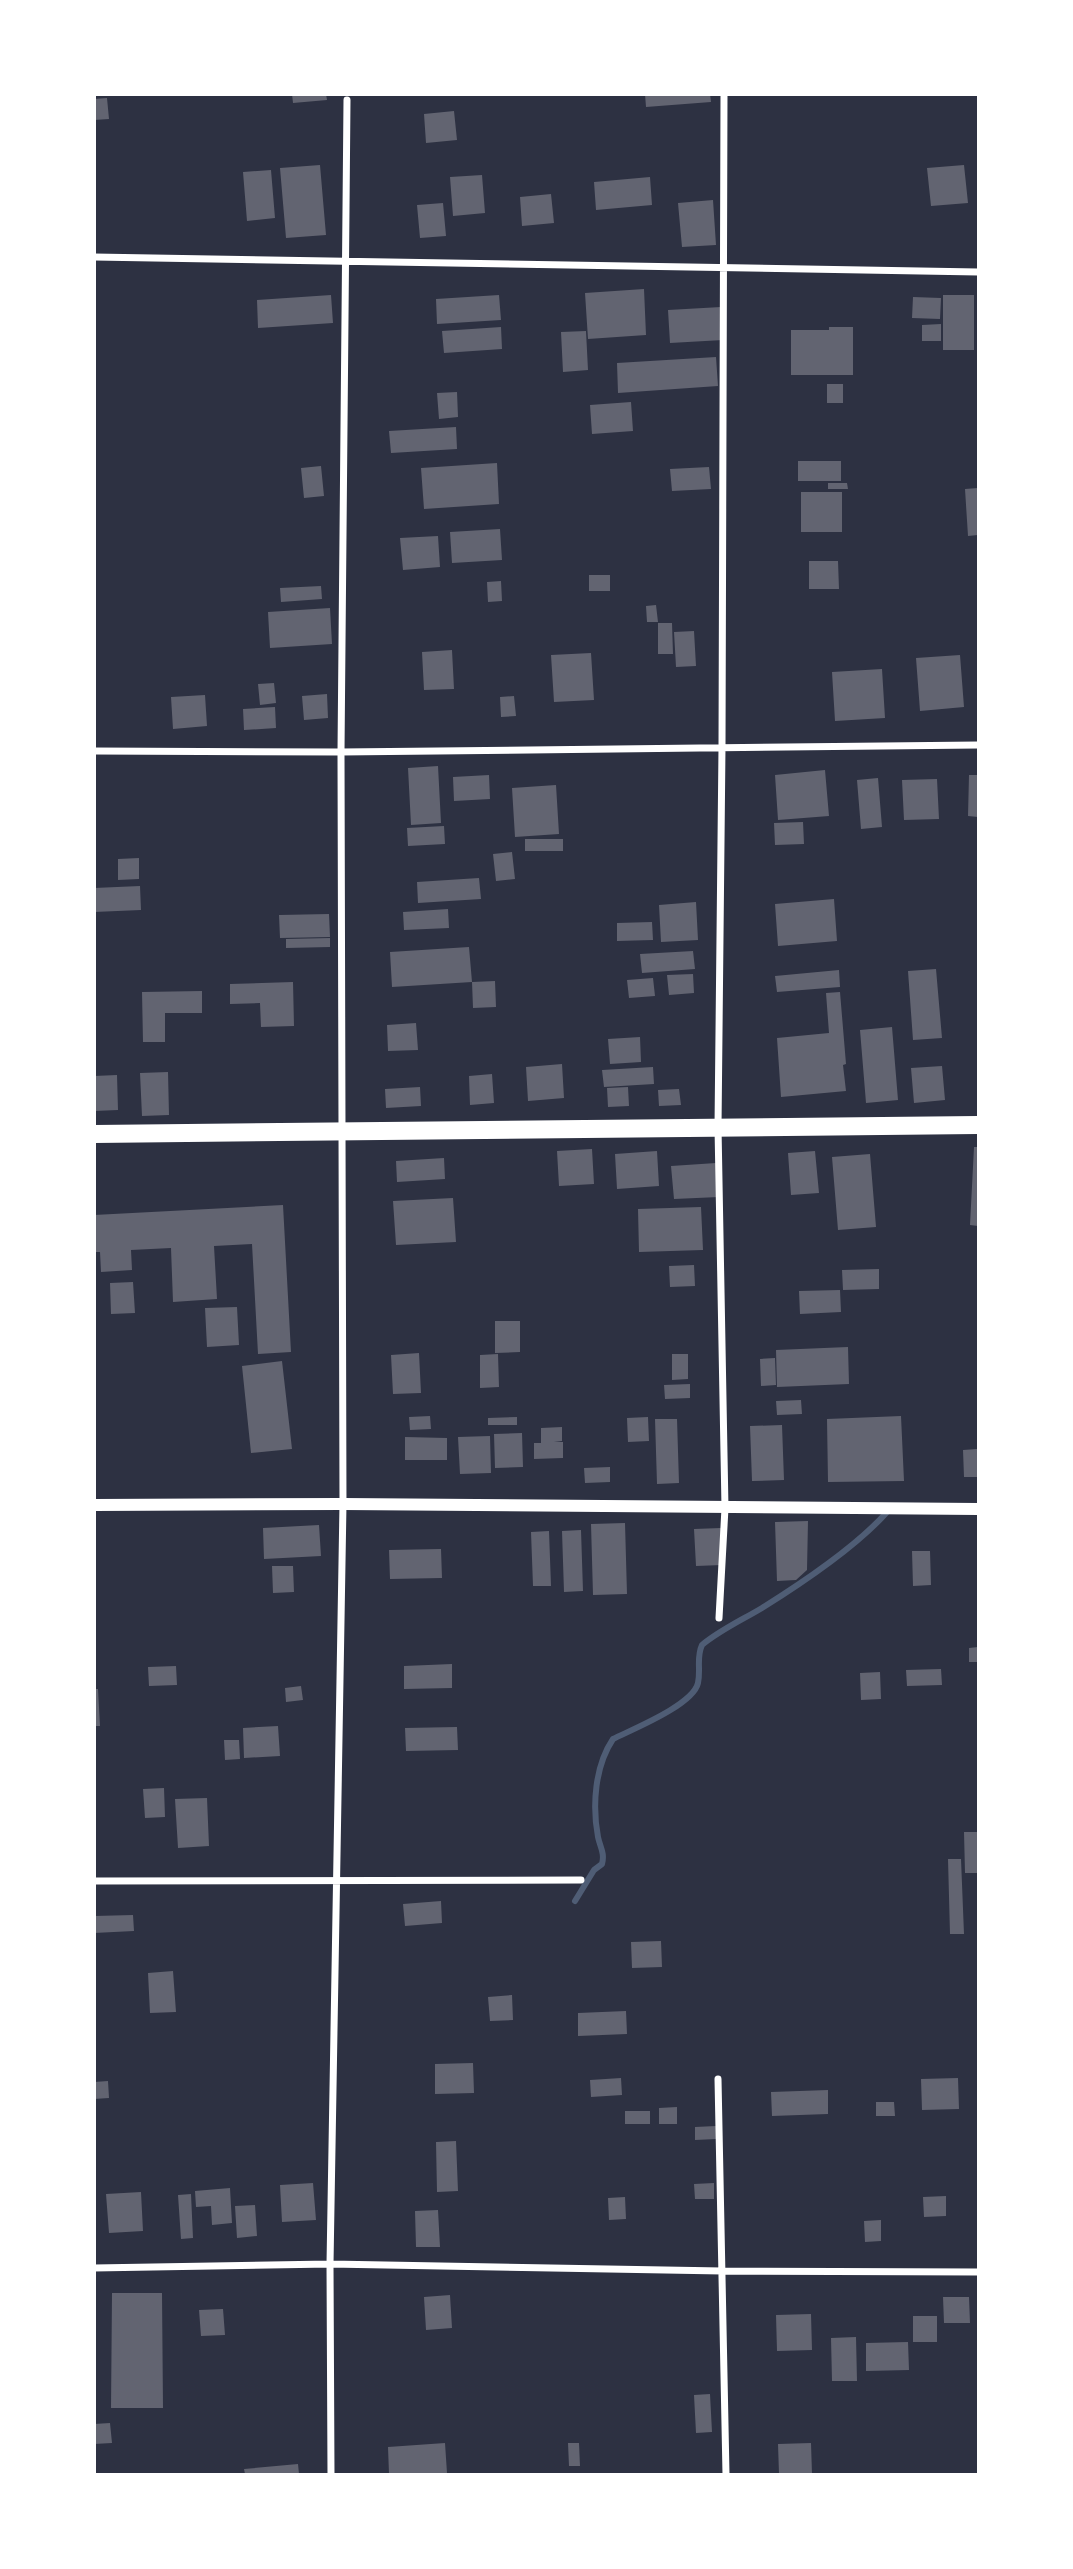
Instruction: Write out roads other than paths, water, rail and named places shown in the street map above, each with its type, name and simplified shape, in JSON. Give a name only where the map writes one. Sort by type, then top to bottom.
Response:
[{"type":"highway","points":[[94,1133],[343,1133],[718,1126],[978,1125]]},
{"type":"street","points":[[719,1618],[725,1508],[718,1126],[724,94]]},
{"type":"street","points":[[331,2474],[330,2264],[343,1504],[341,752],[348,100]]},
{"type":"street","points":[[94,257],[978,272]]},
{"type":"street","points":[[94,751],[341,752],[978,745]]},
{"type":"street","points":[[94,1505],[343,1504],[978,1509]]},
{"type":"street","points":[[94,1881],[581,1880]]},
{"type":"street","points":[[718,2079],[726,2474]]},
{"type":"street","points":[[94,2268],[330,2264],[722,2271],[978,2272]]},
{"type":"waterway","points":[[575,1901],[603,1860],[595,1812],[596,1786],[602,1761],[613,1739],[661,1716],[685,1700],[698,1683],[702,1645],[828,1563],[887,1512]]}]
